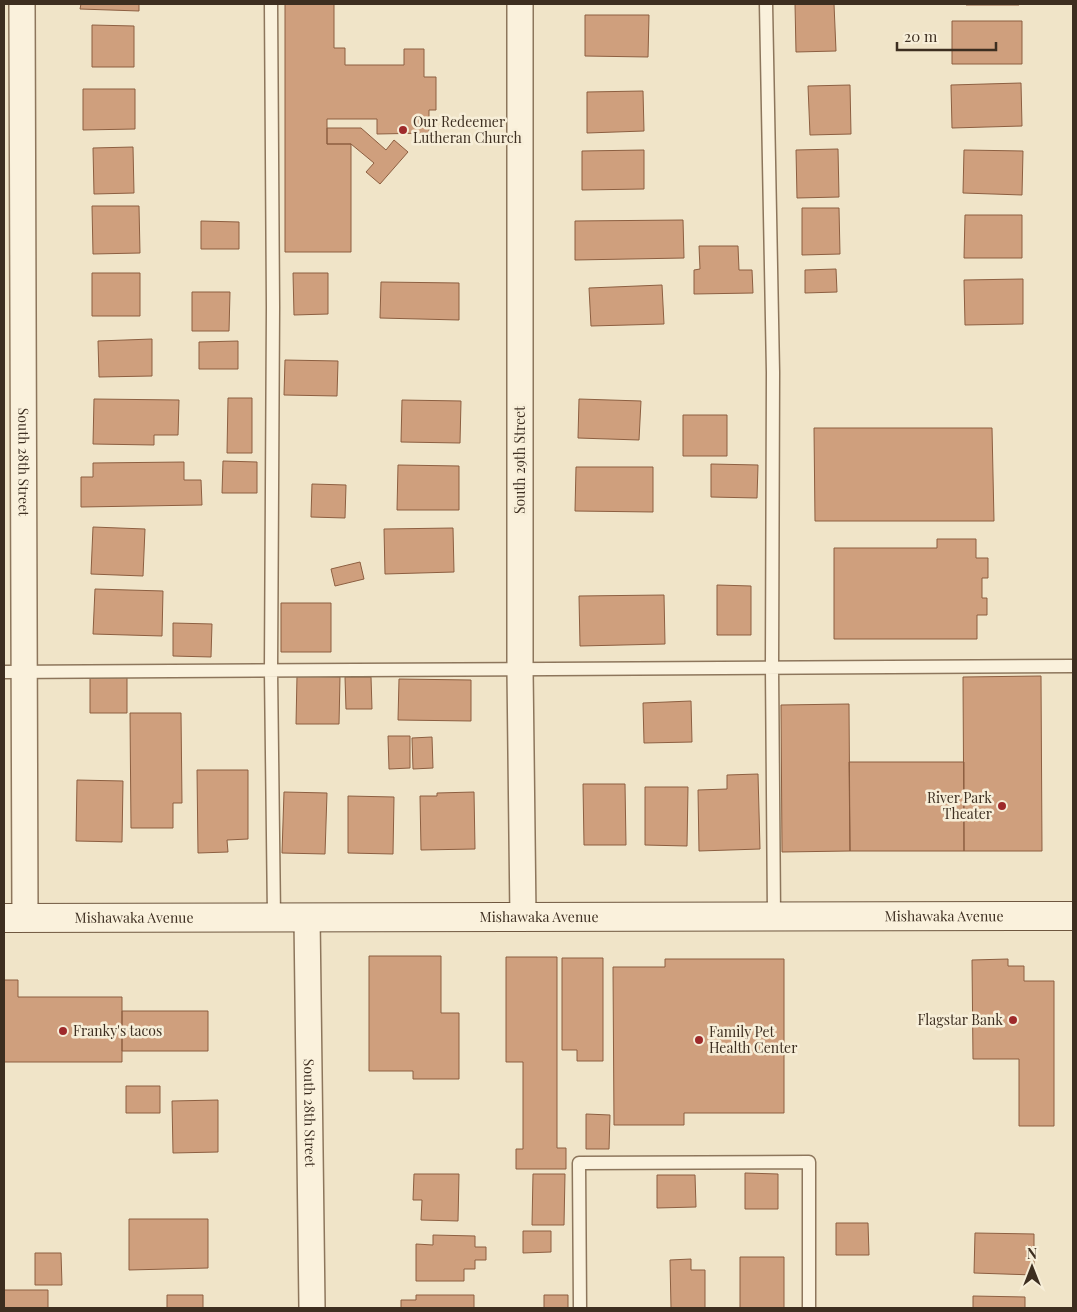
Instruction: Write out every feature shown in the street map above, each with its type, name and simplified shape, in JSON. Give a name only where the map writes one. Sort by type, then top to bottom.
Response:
[{"type":"main road","name":"Mishawaka Avenue","points":[[14,918],[1073,916]]},
{"type":"street","name":"South 28th Street","points":[[14,918],[14,672],[22,4]]},
{"type":"street","name":"South 29th Street","points":[[520,4],[520,670],[523,917]]},
{"type":"street","name":"South 28th Street","points":[[307,917],[312,1308]]},
{"type":"lane","points":[[271,4],[274,306],[271,671],[274,917]]},
{"type":"lane","points":[[766,4],[773,372],[772,668],[774,916]]},
{"type":"lane","points":[[14,672],[1073,666]]},
{"type":"lane","points":[[580,1308],[579,1163],[809,1162],[809,1308]]},
{"type":"building","points":[[81,4],[139,4],[139,11],[80,9]]},
{"type":"building","name":"Our Redeemer Lutheran Church","points":[[285,4],[334,4],[334,48],[345,48],[345,65],[404,65],[404,49],[424,49],[424,77],[436,77],[436,110],[429,110],[429,133],[377,134],[377,119],[327,119],[327,144],[351,144],[351,252],[285,252]]},
{"type":"building","points":[[795,4],[834,4],[836,51],[796,52]]},
{"type":"building","points":[[1019,4],[1019,5],[966,5]]},
{"type":"building","points":[[585,15],[649,15],[648,57],[585,56]]},
{"type":"building","points":[[952,21],[1022,21],[1022,64],[952,64]]},
{"type":"building","points":[[92,25],[134,26],[134,67],[92,67]]},
{"type":"building","points":[[1021,83],[1022,126],[952,128],[951,85]]},
{"type":"building","points":[[850,85],[851,134],[810,135],[808,86]]},
{"type":"building","points":[[83,89],[135,89],[135,129],[83,130]]},
{"type":"building","points":[[643,91],[644,131],[587,133],[587,92]]},
{"type":"building","points":[[327,128],[361,128],[386,150],[394,140],[408,152],[380,184],[366,172],[374,163],[351,144],[327,144]]},
{"type":"building","points":[[133,147],[134,193],[94,194],[93,148]]},
{"type":"building","points":[[838,149],[839,197],[797,198],[796,150]]},
{"type":"building","points":[[644,150],[644,189],[582,190],[582,151]]},
{"type":"building","points":[[964,150],[1023,151],[1022,195],[963,193]]},
{"type":"building","points":[[92,206],[139,206],[140,253],[93,254]]},
{"type":"building","points":[[802,208],[839,208],[840,254],[802,255]]},
{"type":"building","points":[[965,215],[1022,215],[1022,258],[964,258]]},
{"type":"building","points":[[683,220],[684,258],[575,260],[575,221]]},
{"type":"building","points":[[201,221],[239,222],[239,249],[201,249]]},
{"type":"building","points":[[699,246],[738,246],[739,270],[752,270],[753,293],[694,294],[694,270],[700,269]]},
{"type":"building","points":[[836,269],[837,292],[805,293],[805,270]]},
{"type":"building","points":[[92,273],[140,273],[140,316],[92,316]]},
{"type":"building","points":[[293,273],[328,273],[328,314],[294,315]]},
{"type":"building","points":[[1023,279],[1023,324],[965,325],[964,280]]},
{"type":"building","points":[[381,282],[459,283],[459,320],[380,318]]},
{"type":"building","points":[[662,285],[664,324],[591,326],[589,288]]},
{"type":"building","points":[[192,292],[230,292],[229,331],[192,331]]},
{"type":"building","points":[[152,339],[152,376],[99,377],[98,341]]},
{"type":"building","points":[[238,341],[238,369],[199,369],[199,342]]},
{"type":"building","points":[[285,360],[338,361],[337,396],[284,395]]},
{"type":"building","points":[[228,398],[252,398],[252,453],[227,453]]},
{"type":"building","points":[[94,399],[179,400],[178,435],[154,435],[154,445],[93,444]]},
{"type":"building","points":[[579,399],[641,401],[639,440],[578,438]]},
{"type":"building","points":[[402,400],[461,401],[460,443],[401,442]]},
{"type":"building","points":[[683,415],[727,415],[727,456],[683,456]]},
{"type":"building","points":[[814,428],[992,428],[994,521],[815,521]]},
{"type":"building","points":[[223,461],[257,462],[257,493],[222,493]]},
{"type":"building","points":[[184,462],[184,480],[201,480],[202,505],[81,507],[81,477],[93,477],[93,463]]},
{"type":"building","points":[[711,464],[758,465],[757,498],[711,497]]},
{"type":"building","points":[[398,465],[459,466],[459,510],[397,510]]},
{"type":"building","points":[[576,467],[653,467],[653,512],[575,511]]},
{"type":"building","points":[[312,484],[346,485],[345,518],[311,517]]},
{"type":"building","points":[[93,527],[145,529],[143,576],[91,574]]},
{"type":"building","points":[[453,528],[454,572],[385,574],[384,529]]},
{"type":"building","points":[[937,539],[976,539],[976,558],[988,558],[988,578],[982,578],[982,598],[987,598],[987,615],[977,615],[977,639],[834,639],[834,548],[937,548]]},
{"type":"building","points":[[360,562],[364,579],[335,586],[331,569]]},
{"type":"building","points":[[717,585],[751,586],[751,635],[717,635]]},
{"type":"building","points":[[95,589],[163,591],[162,636],[93,634]]},
{"type":"building","points":[[664,595],[665,644],[580,646],[579,596]]},
{"type":"building","points":[[281,603],[331,603],[331,652],[281,652]]},
{"type":"building","points":[[173,623],[212,624],[211,657],[173,656]]},
{"type":"building","points":[[90,676],[127,676],[127,713],[90,713]]},
{"type":"building","points":[[297,676],[340,677],[339,724],[296,724]]},
{"type":"building","name":"River Park Theater","points":[[1041,676],[1042,851],[964,851],[963,677]]},
{"type":"building","points":[[345,677],[371,677],[372,709],[346,709]]},
{"type":"building","points":[[399,679],[471,680],[471,721],[398,720]]},
{"type":"building","points":[[691,701],[692,742],[644,743],[643,703]]},
{"type":"building","points":[[849,704],[850,851],[782,852],[781,705]]},
{"type":"building","points":[[130,713],[181,713],[182,803],[173,803],[173,828],[131,828]]},
{"type":"building","points":[[388,736],[410,736],[410,768],[389,769]]},
{"type":"building","points":[[432,737],[433,768],[413,769],[412,738]]},
{"type":"building","points":[[849,762],[964,762],[964,851],[850,851]]},
{"type":"building","points":[[197,770],[248,770],[248,839],[227,840],[228,852],[198,853]]},
{"type":"building","points":[[758,774],[760,849],[699,851],[698,790],[727,789],[727,775]]},
{"type":"building","points":[[77,780],[123,781],[122,842],[76,841]]},
{"type":"building","points":[[583,784],[625,784],[626,845],[584,845]]},
{"type":"building","points":[[645,787],[688,787],[687,846],[645,845]]},
{"type":"building","points":[[284,792],[327,793],[325,854],[282,853]]},
{"type":"building","points":[[474,792],[475,849],[421,850],[420,796],[437,796],[437,793]]},
{"type":"building","points":[[348,796],[394,797],[393,854],[348,853]]},
{"type":"building","points":[[369,956],[441,956],[441,1013],[459,1013],[459,1079],[413,1079],[413,1071],[369,1071]]},
{"type":"building","points":[[506,957],[557,957],[557,1148],[566,1148],[566,1169],[516,1169],[516,1149],[523,1149],[523,1062],[506,1062]]},
{"type":"building","points":[[562,958],[603,958],[603,1061],[577,1061],[577,1050],[562,1050]]},
{"type":"building","name":"Family Pet Health Center","points":[[665,959],[784,959],[784,1113],[684,1113],[684,1125],[614,1125],[613,967],[665,967]]},
{"type":"building","name":"Flagstar Bank","points":[[1008,959],[1008,966],[1024,966],[1024,981],[1054,981],[1054,1126],[1019,1126],[1019,1059],[973,1059],[972,960]]},
{"type":"building","name":"Franky's tacos","points":[[4,980],[18,980],[18,997],[122,997],[122,1062],[4,1062]]},
{"type":"building","points":[[122,1011],[208,1011],[208,1051],[122,1051]]},
{"type":"building","points":[[126,1086],[160,1086],[160,1113],[126,1113]]},
{"type":"building","points":[[218,1100],[218,1152],[173,1153],[172,1101]]},
{"type":"building","points":[[586,1114],[610,1115],[609,1149],[586,1149]]},
{"type":"building","points":[[745,1173],[778,1174],[778,1209],[745,1209]]},
{"type":"building","points":[[414,1174],[459,1174],[458,1221],[421,1220],[422,1200],[413,1200]]},
{"type":"building","points":[[533,1174],[565,1174],[564,1225],[532,1225]]},
{"type":"building","points":[[657,1175],[695,1175],[696,1207],[657,1208]]},
{"type":"building","points":[[129,1219],[208,1219],[208,1268],[129,1270]]},
{"type":"building","points":[[836,1223],[868,1223],[869,1255],[836,1255]]},
{"type":"building","points":[[523,1231],[551,1231],[551,1252],[523,1253]]},
{"type":"building","points":[[975,1233],[1034,1234],[1034,1275],[974,1273]]},
{"type":"building","points":[[433,1235],[475,1236],[475,1247],[486,1247],[486,1260],[475,1260],[475,1269],[464,1269],[464,1281],[416,1281],[416,1244],[433,1245]]},
{"type":"building","points":[[35,1253],[61,1253],[62,1285],[35,1285]]},
{"type":"building","points":[[740,1257],[784,1257],[784,1308],[740,1308]]},
{"type":"building","points":[[691,1259],[691,1270],[705,1270],[705,1308],[671,1308],[670,1260]]},
{"type":"building","points":[[4,1290],[48,1290],[48,1308],[4,1308]]},
{"type":"building","points":[[167,1295],[203,1295],[203,1308],[167,1308]]},
{"type":"building","points":[[416,1295],[474,1295],[474,1308],[401,1308],[401,1300],[416,1300]]},
{"type":"building","points":[[544,1295],[568,1295],[568,1308],[544,1308]]},
{"type":"building","points":[[973,1296],[1025,1297],[1025,1308],[973,1308]]},
{"type":"place","name":"Our Redeemer Lutheran Church","points":[[403,130]]},
{"type":"place","name":"River Park Theater","points":[[1002,806]]},
{"type":"place","name":"Flagstar Bank","points":[[1013,1020]]},
{"type":"place","name":"Franky's tacos","points":[[63,1031]]},
{"type":"place","name":"Family Pet Health Center","points":[[699,1040]]}]
